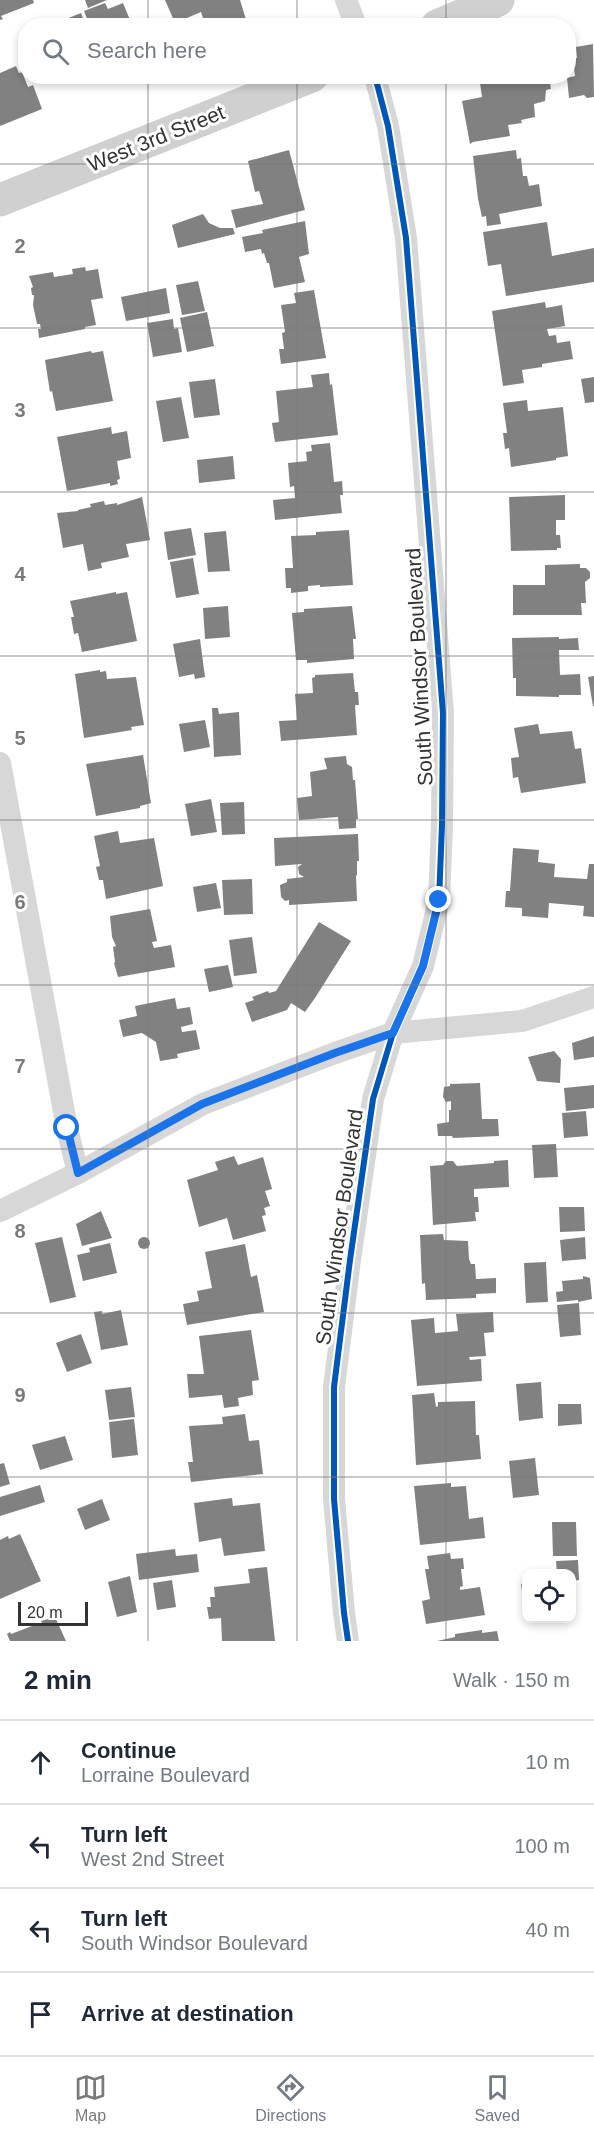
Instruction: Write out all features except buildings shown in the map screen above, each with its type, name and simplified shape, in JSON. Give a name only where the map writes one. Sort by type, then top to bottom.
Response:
[{"type":"main road","points":[[456,18],[498,0]]},
{"type":"main road","name":"West 3rd Street","points":[[0,200],[292,84]]},
{"type":"street","points":[[346,0],[353,18]]},
{"type":"street","name":"South Windsor Boulevard","points":[[348,1641],[334,1499],[334,1387],[373,1099],[393,1033],[423,966],[439,900],[442,825],[442,713],[406,237],[388,126],[377,84]]},
{"type":"street","points":[[0,763],[65,1117],[78,1173]]},
{"type":"street","points":[[0,1211],[78,1173],[202,1104],[335,1053],[393,1033],[522,1021],[594,997]]},
{"type":"cycle path","points":[[348,1641],[334,1499],[334,1387],[373,1099],[393,1033],[423,966],[439,900],[442,825],[443,713],[406,238],[388,126],[377,84]]},
{"type":"route","points":[[67,1128],[78,1173],[202,1104],[393,1033],[423,966],[439,900]]}]
